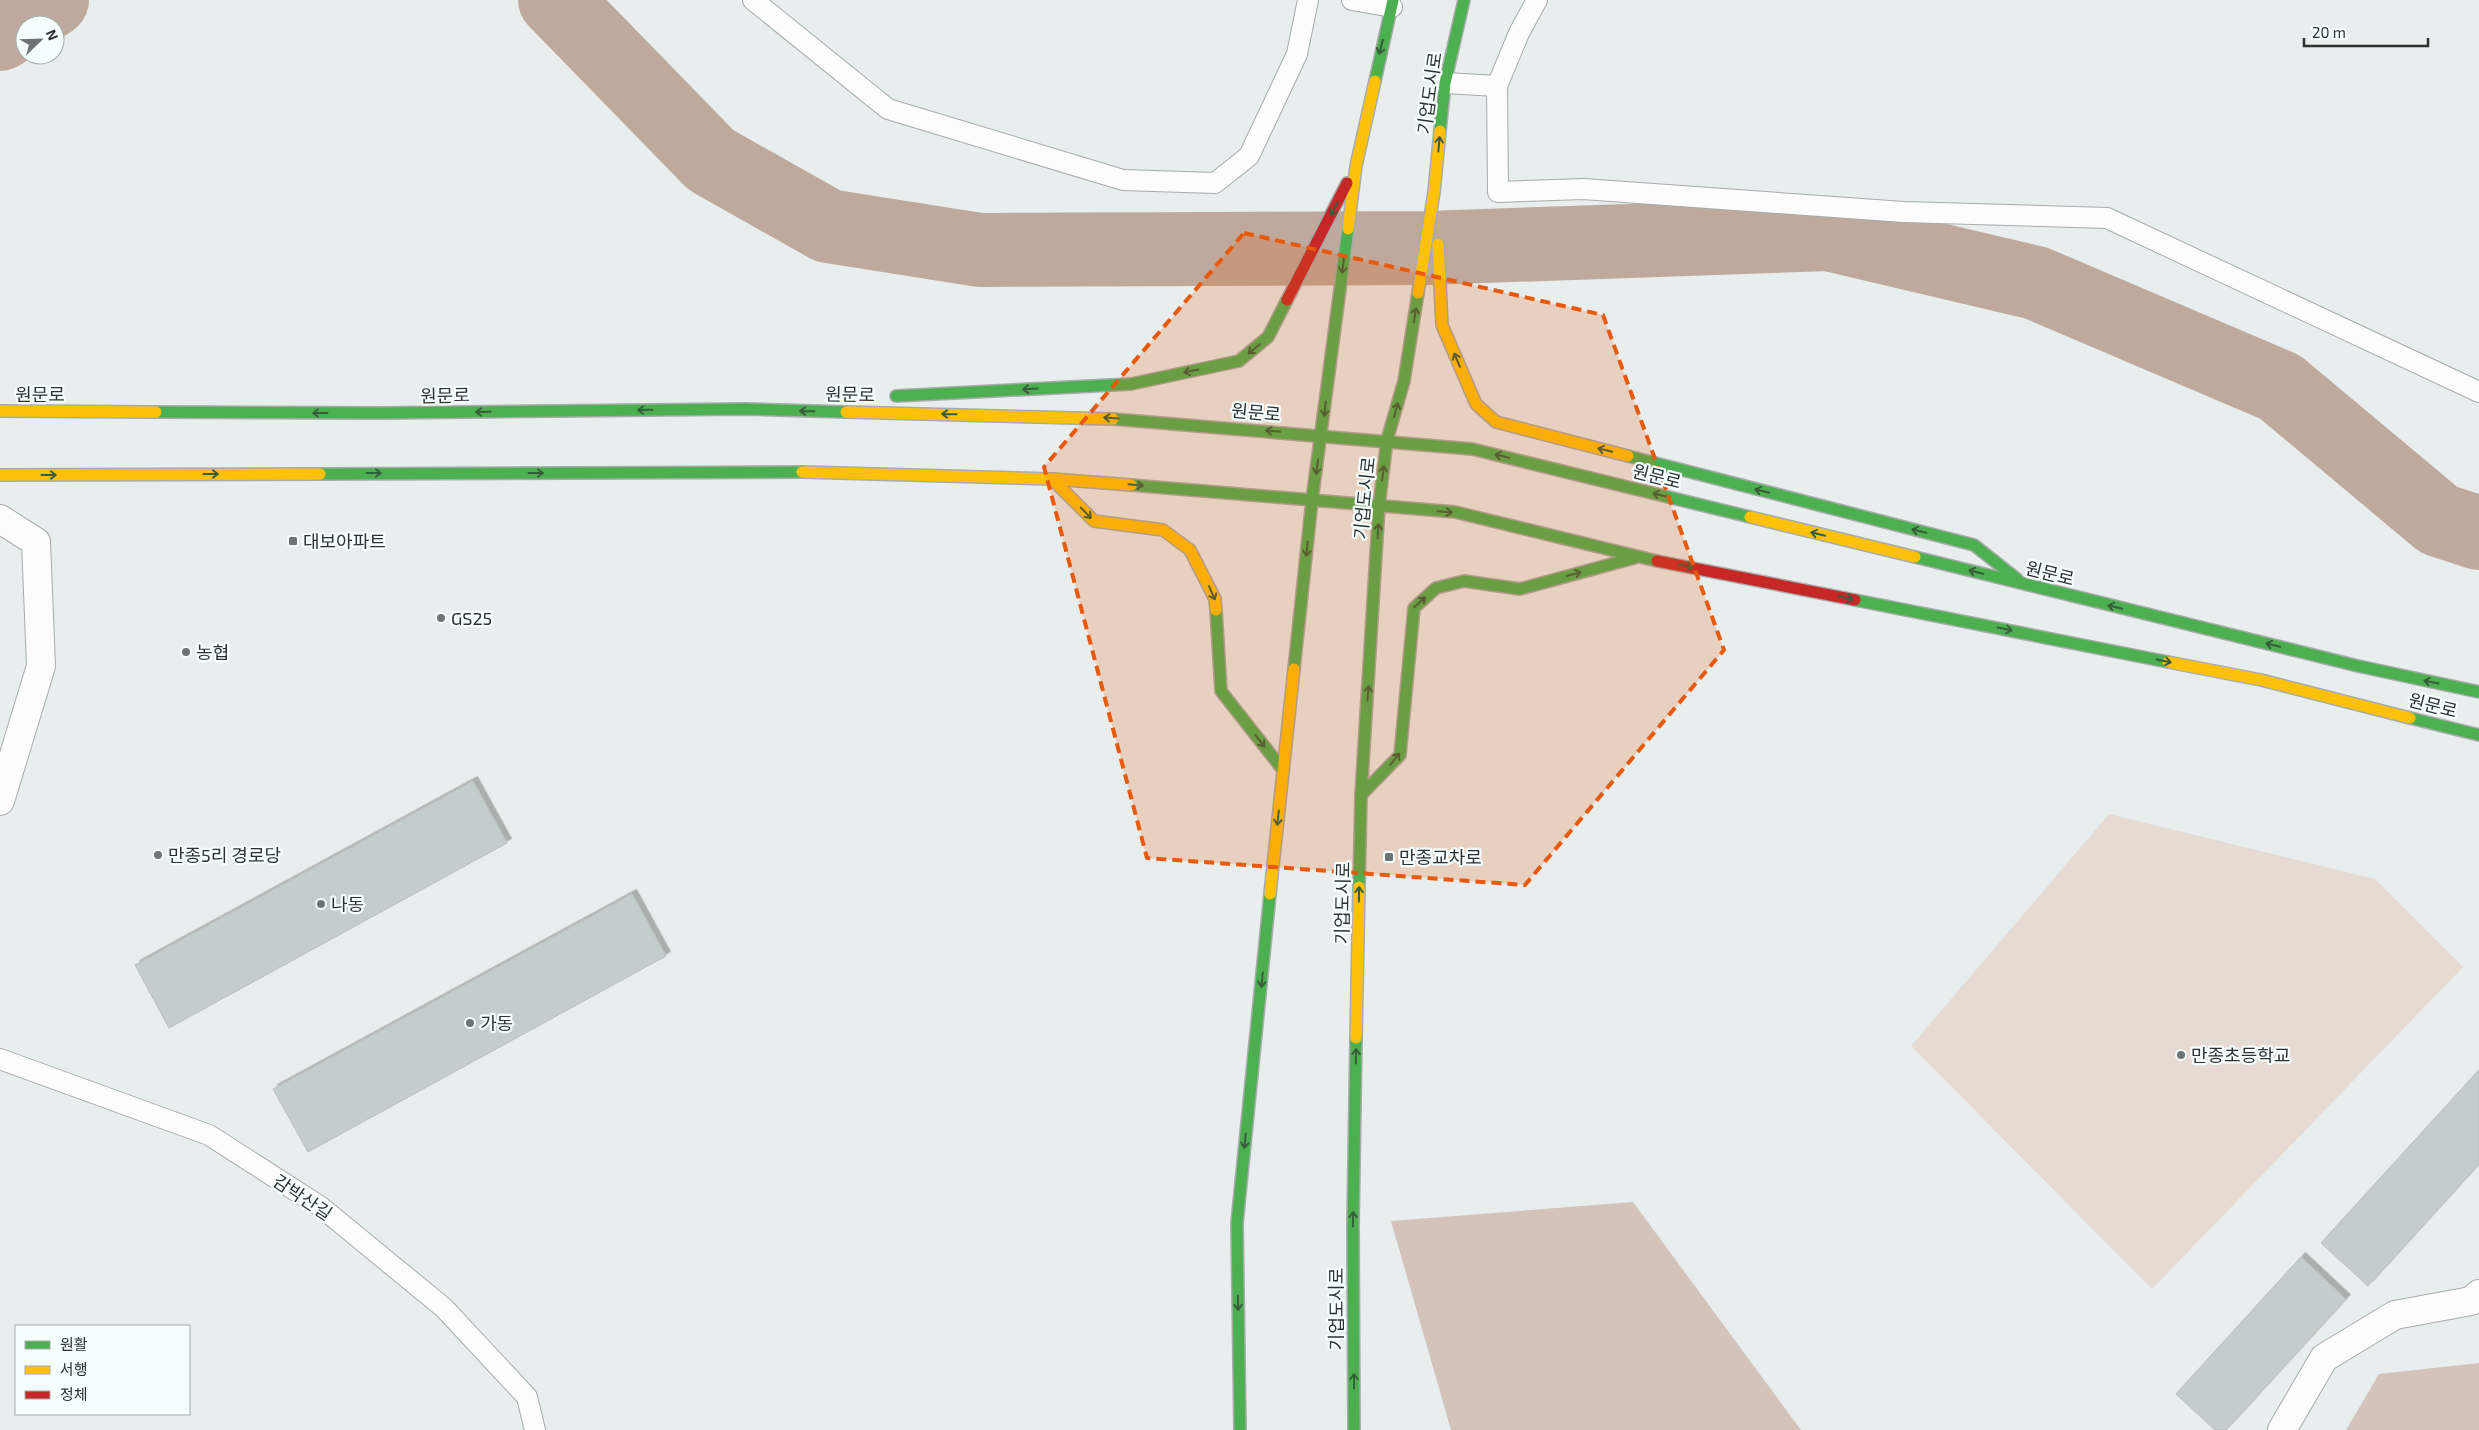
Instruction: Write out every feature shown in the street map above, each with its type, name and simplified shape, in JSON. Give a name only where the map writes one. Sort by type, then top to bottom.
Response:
[{"type":"main road","name":"기업도시로","points":[[1354,1430],[1353,1225],[1361,794],[1379,506],[1387,440],[1404,381],[1434,192],[1445,83],[1464,0]]},
{"type":"main road","points":[[1240,1430],[1237,1223],[1283,770],[1312,500],[1356,166],[1393,4]]},
{"type":"main road","points":[[856,412],[882,399],[1130,384],[1239,361],[1268,337],[1356,166]]},
{"type":"main road","points":[[1434,192],[1442,325],[1476,404],[1496,422],[1974,545],[2023,584]]},
{"type":"main road","name":"원문로","points":[[0,411],[382,413],[745,409],[1106,418],[1387,440],[1472,449],[2358,666],[2479,692]]},
{"type":"main road","name":"원문로","points":[[0,475],[794,472],[1052,478],[1455,512],[1638,557],[2261,680],[2479,735]]},
{"type":"main road","points":[[1052,478],[1094,521],[1163,530],[1190,550],[1215,599],[1220,691],[1283,770]]},
{"type":"main road","points":[[1361,794],[1400,755],[1414,608],[1436,588],[1464,581],[1520,589],[1638,557]]},
{"type":"street","points":[[0,519],[36,542],[41,666],[0,801]]},
{"type":"street","points":[[2282,1430],[2324,1358],[2394,1315],[2471,1301],[2479,1294]]},
{"type":"lane","points":[[753,0],[888,109],[1123,180],[1215,183],[1249,156],[1297,54],[1308,0]]},
{"type":"lane","points":[[1352,0],[1393,4]]},
{"type":"lane","points":[[1537,0],[1519,33],[1497,86],[1498,192],[1583,188],[1904,212],[2107,218],[2353,335],[2479,392]]},
{"type":"lane","points":[[1445,83],[1497,86]]},
{"type":"lane","name":"감박산길","points":[[0,1059],[209,1135],[321,1208],[444,1308],[527,1397],[535,1430]]},
{"type":"highlighted area","points":[[1244,233],[1603,315],[1724,650],[1525,885],[1147,858],[1044,467]]},
{"type":"shaded area","points":[[2109,814],[2375,879],[2463,967],[2152,1289],[1911,1046]]},
{"type":"shaded area","points":[[1633,1202],[1801,1430],[1451,1430],[1391,1221]]},
{"type":"shaded area","points":[[2479,1363],[2479,1430],[2346,1430],[2379,1374]]},
{"type":"building","name":"나동","points":[[473,781],[507,843],[169,1028],[135,965]]},
{"type":"building","name":"가동","points":[[632,894],[666,956],[308,1152],[273,1089]]},
{"type":"building","points":[[2479,1070],[2479,1164],[2368,1286],[2321,1243]]},
{"type":"building","points":[[2301,1257],[2346,1299],[2226,1430],[2215,1430],[2176,1394]]},
{"type":"waterway","points":[[0,34],[52,0]]},
{"type":"waterway","points":[[555,0],[711,160],[828,226],[980,250],[1427,248],[1828,234],[2036,283],[2280,387],[2439,520],[2479,533]]},
{"type":"traffic: fast","points":[[1375,81],[1393,0]]},
{"type":"traffic: fast","points":[[1440,131],[1445,83],[1464,0]]},
{"type":"traffic: fast","points":[[1294,669],[1312,500],[1348,229]]},
{"type":"traffic: fast","points":[[1359,887],[1361,795],[1379,506],[1387,440],[1404,381],[1418,293]]},
{"type":"traffic: fast","points":[[896,396],[1131,384],[1239,361],[1268,337],[1287,300]]},
{"type":"traffic: fast","points":[[156,412],[382,413],[745,409],[846,412]]},
{"type":"traffic: fast","points":[[1113,419],[1472,449],[1750,517]]},
{"type":"traffic: fast","points":[[1628,456],[1974,545],[2017,579]]},
{"type":"traffic: fast","points":[[320,474],[802,472]]},
{"type":"traffic: fast","points":[[1131,485],[1455,512],[1657,561]]},
{"type":"traffic: fast","points":[[1915,557],[2358,666],[2479,692]]},
{"type":"traffic: fast","points":[[1361,795],[1400,755],[1414,608],[1436,588],[1464,581],[1520,589],[1634,558]]},
{"type":"traffic: fast","points":[[1855,600],[2168,662]]},
{"type":"traffic: fast","points":[[1216,610],[1221,691],[1283,770]]},
{"type":"traffic: fast","points":[[2410,718],[2479,735]]},
{"type":"traffic: fast","points":[[1240,1430],[1237,1223],[1270,894]]},
{"type":"traffic: fast","points":[[1354,1430],[1353,1225],[1356,1038]]},
{"type":"traffic: slow","points":[[1348,229],[1356,166],[1375,81]]},
{"type":"traffic: slow","points":[[1418,293],[1434,192],[1440,131]]},
{"type":"traffic: slow","points":[[1438,244],[1442,325],[1476,404],[1496,422],[1628,456]]},
{"type":"traffic: slow","points":[[0,411],[156,412]]},
{"type":"traffic: slow","points":[[846,412],[1113,419]]},
{"type":"traffic: slow","points":[[802,472],[1052,479],[1131,485]]},
{"type":"traffic: slow","points":[[0,475],[320,474]]},
{"type":"traffic: slow","points":[[1052,479],[1094,521],[1163,530],[1190,550],[1215,599],[1216,610]]},
{"type":"traffic: slow","points":[[1750,517],[1915,557]]},
{"type":"traffic: slow","points":[[2168,662],[2261,680],[2410,718]]},
{"type":"traffic: slow","points":[[1270,894],[1294,669]]},
{"type":"traffic: slow","points":[[1356,1038],[1359,887]]},
{"type":"traffic: jam","points":[[1287,300],[1347,183]]},
{"type":"traffic: jam","points":[[1657,561],[1855,600]]},
{"type":"place","name":"대보아파트","points":[[293,541]]},
{"type":"place","name":"GS25","points":[[441,618]]},
{"type":"place","name":"농협","points":[[186,652]]},
{"type":"place","name":"만종5리 경로당","points":[[158,855]]},
{"type":"place","name":"만종교차로","points":[[1389,857]]},
{"type":"place","name":"나동","points":[[321,904]]},
{"type":"place","name":"가동","points":[[470,1023]]},
{"type":"place","name":"만종초등학교","points":[[2181,1055]]}]
